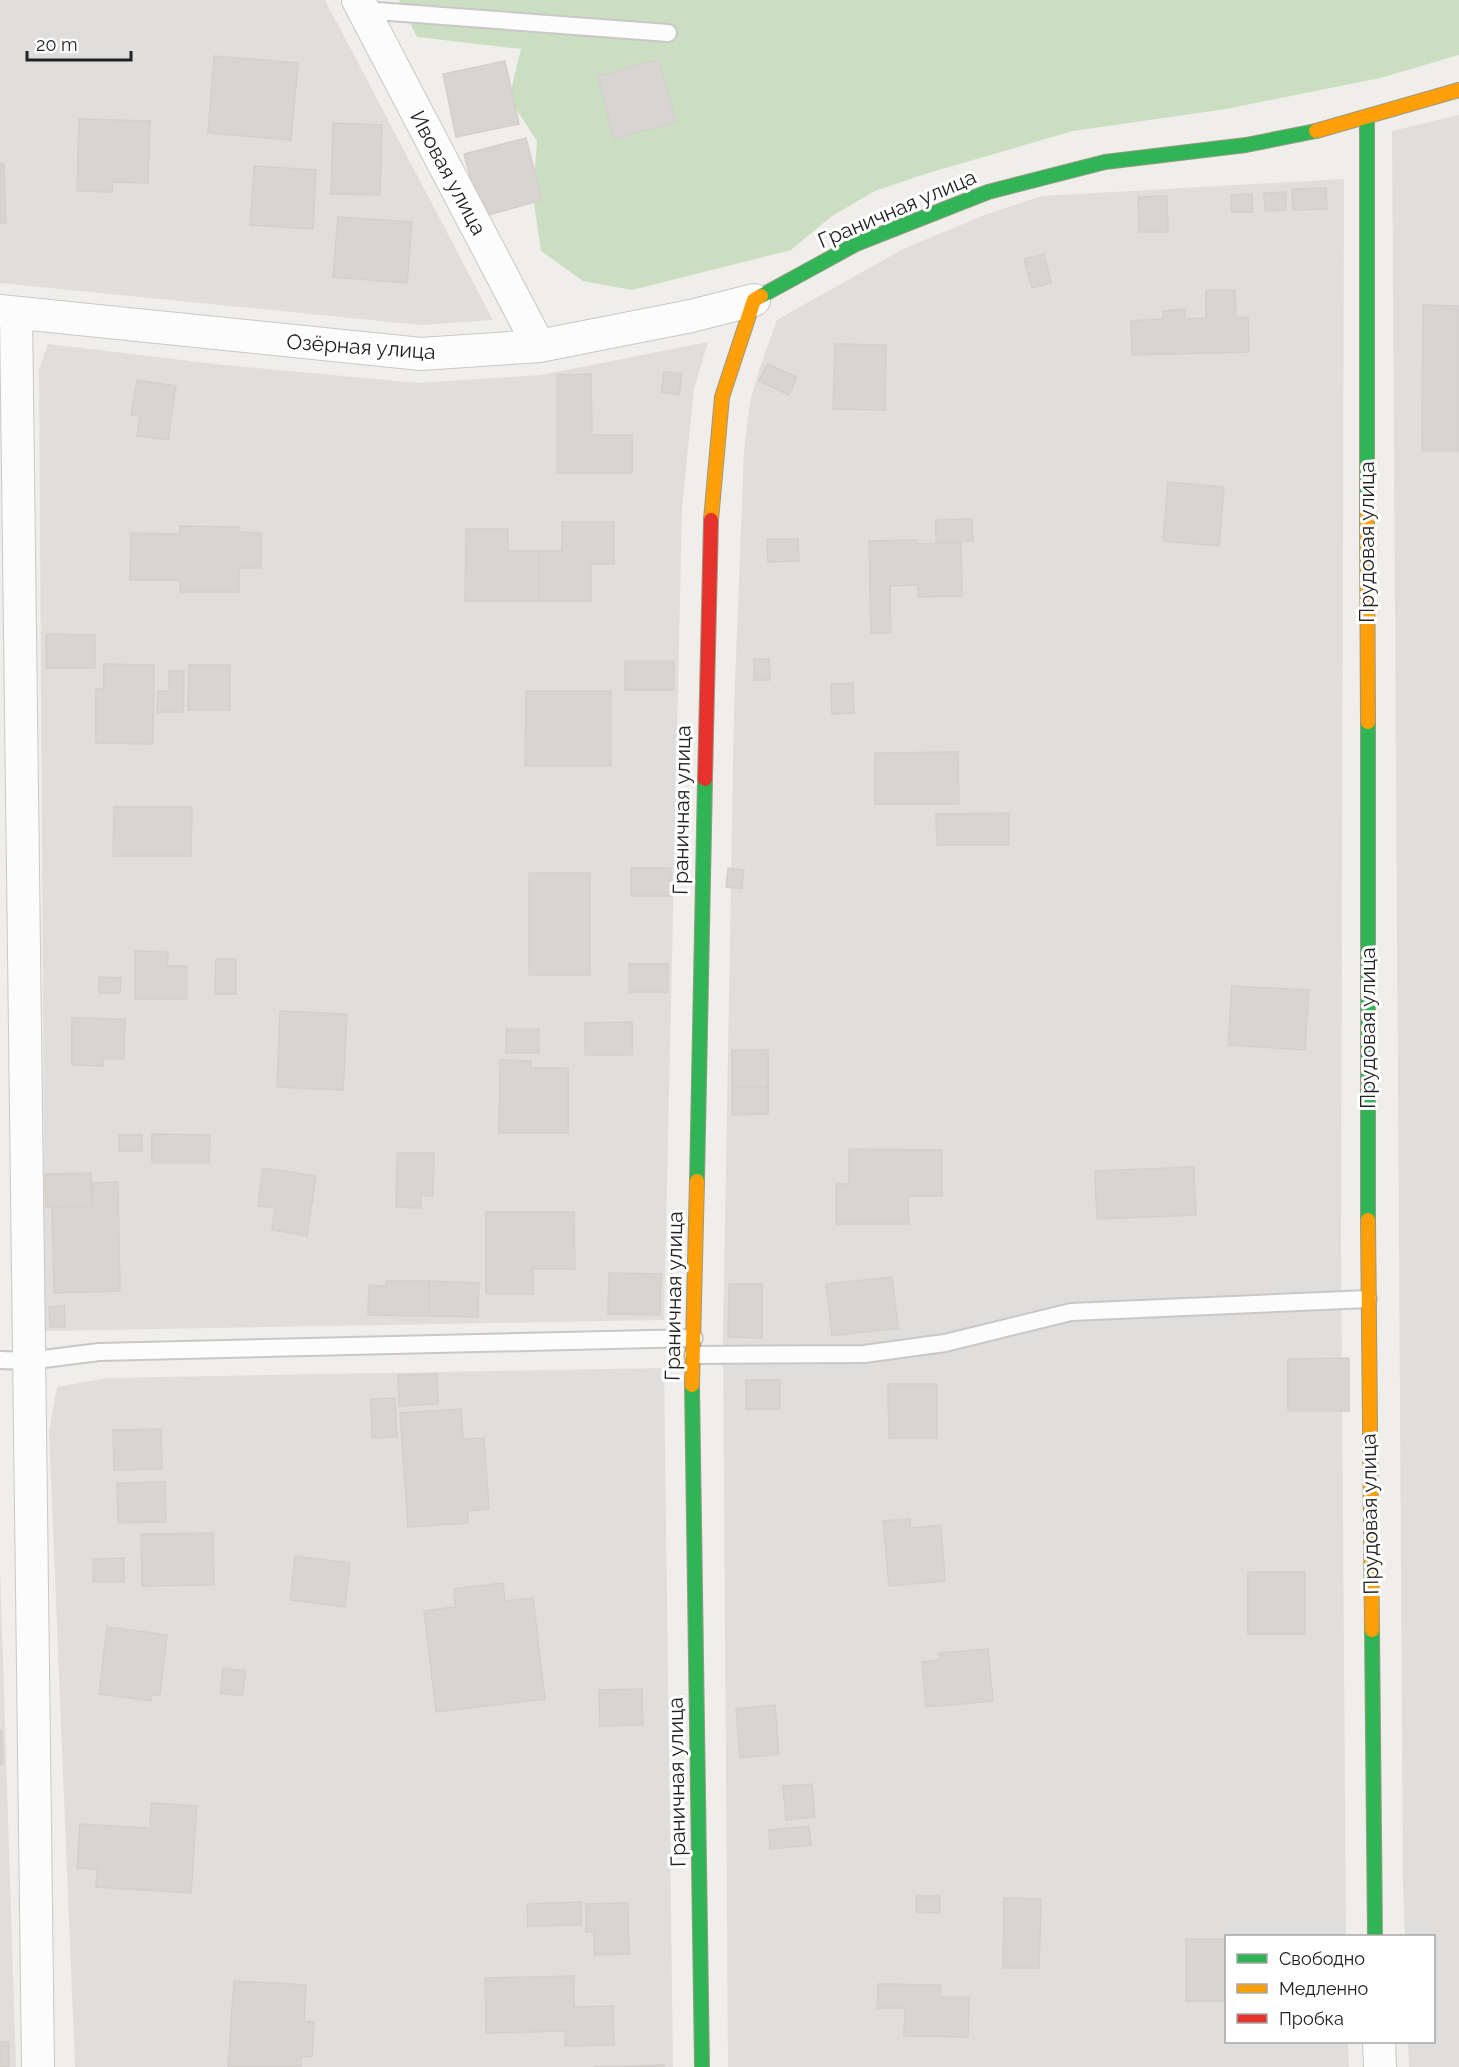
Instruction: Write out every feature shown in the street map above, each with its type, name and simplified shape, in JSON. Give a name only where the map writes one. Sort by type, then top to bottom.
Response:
[{"type":"street","name":"Ивовая улица","points":[[360,5],[539,346]]},
{"type":"street","name":"Граничная улица","points":[[702,2067],[694,1347],[711,510],[722,397],[754,300],[856,244],[988,192],[1105,162],[1246,145],[1367,119],[1459,90]]},
{"type":"street","name":"Прудовая улица","points":[[1367,119],[1368,1299],[1375,1935]]},
{"type":"street","name":"Озёрная улица","points":[[8,312],[421,354],[539,346],[691,316],[754,300]]},
{"type":"street","points":[[8,312],[14,1361],[38,2067]]},
{"type":"street","points":[[1379,2043],[1380,2067]]},
{"type":"lane","points":[[360,5],[669,33]]},
{"type":"lane","points":[[14,1361],[99,1352],[694,1347],[864,1354],[945,1343],[1071,1312],[1368,1299]]},
{"type":"shaded area","points":[[0,0],[325,0],[493,320],[421,325],[0,283]]},
{"type":"shaded area","points":[[1459,115],[1459,2067],[1409,2067],[1408,2043],[1435,2043],[1435,1935],[1405,1935],[1403,1887],[1392,131]]},
{"type":"shaded area","points":[[1344,179],[1341,1249],[1346,1935],[1225,1935],[1225,2043],[1348,2043],[1349,2067],[728,2067],[723,1339],[734,709],[744,451],[750,402],[777,320],[903,249],[987,214],[1042,196]]},
{"type":"shaded area","points":[[708,342],[694,389],[682,508],[664,1320],[45,1331],[39,369],[48,344],[224,365],[418,383],[541,375]]},
{"type":"shaded area","points":[[664,1368],[673,2067],[75,2067],[49,1431],[57,1387],[107,1378]]},
{"type":"shaded area","points":[[0,1568],[16,2067],[0,2067]]},
{"type":"green space","points":[[399,0],[1459,0],[1459,55],[1380,78],[1226,109],[1073,131],[875,191],[832,216],[791,250],[632,290],[583,281],[541,251],[533,196],[537,141],[509,98],[521,49],[417,37]]},
{"type":"building","points":[[214,56],[298,63],[291,140],[208,133]]},
{"type":"building","points":[[659,60],[676,122],[614,139],[598,76]]},
{"type":"building","points":[[505,61],[519,124],[456,137],[443,74]]},
{"type":"building","points":[[79,119],[150,121],[148,183],[113,182],[112,192],[77,191]]},
{"type":"building","points":[[333,123],[382,125],[380,195],[331,194]]},
{"type":"building","points":[[526,138],[542,200],[481,217],[464,154]]},
{"type":"building","points":[[0,164],[4,164],[6,223],[0,223]]},
{"type":"building","points":[[254,166],[316,170],[313,229],[250,225]]},
{"type":"building","points":[[1326,188],[1327,209],[1293,210],[1292,189]]},
{"type":"building","points":[[1286,192],[1286,210],[1265,211],[1264,193]]},
{"type":"building","points":[[1252,194],[1253,212],[1232,212],[1231,195]]},
{"type":"building","points":[[1167,196],[1168,232],[1139,232],[1138,197]]},
{"type":"building","points":[[338,217],[412,222],[407,283],[333,277]]},
{"type":"building","points":[[1044,254],[1051,283],[1032,288],[1024,259]]},
{"type":"building","points":[[1206,290],[1235,290],[1236,318],[1248,317],[1249,352],[1132,355],[1131,321],[1163,319],[1163,311],[1185,309],[1185,319],[1206,318]]},
{"type":"building","points":[[1423,305],[1459,306],[1459,451],[1422,451]]},
{"type":"building","points":[[835,344],[886,345],[885,410],[833,409]]},
{"type":"building","points":[[767,364],[797,377],[789,395],[759,381]]},
{"type":"building","points":[[664,372],[682,374],[679,395],[661,392]]},
{"type":"building","points":[[591,374],[592,435],[632,435],[632,473],[557,473],[557,375]]},
{"type":"building","points":[[137,380],[176,386],[168,440],[137,436],[140,416],[131,415]]},
{"type":"building","points":[[1168,482],[1224,487],[1219,546],[1163,541]]},
{"type":"building","points":[[972,519],[973,541],[936,542],[936,520]]},
{"type":"building","points":[[562,522],[614,522],[614,564],[591,564],[591,601],[539,601],[539,551],[562,551]]},
{"type":"building","points":[[180,526],[239,527],[239,532],[261,533],[261,568],[239,568],[239,592],[180,592],[180,580],[130,580],[131,533],[180,534]]},
{"type":"building","points":[[466,529],[508,529],[508,551],[539,551],[539,601],[465,601]]},
{"type":"building","points":[[767,539],[798,539],[799,561],[768,562]]},
{"type":"building","points":[[917,540],[917,544],[961,543],[962,596],[918,597],[918,585],[890,586],[891,633],[871,633],[869,541]]},
{"type":"building","points":[[46,634],[95,635],[95,668],[46,668]]},
{"type":"building","points":[[754,659],[769,659],[770,680],[754,680]]},
{"type":"building","points":[[625,661],[674,661],[674,690],[625,690]]},
{"type":"building","points":[[104,664],[154,665],[153,744],[96,743],[96,689],[104,689]]},
{"type":"building","points":[[189,665],[230,665],[230,710],[188,710]]},
{"type":"building","points":[[169,671],[184,671],[183,712],[157,712],[158,691],[169,691]]},
{"type":"building","points":[[853,683],[854,713],[832,714],[831,684]]},
{"type":"building","points":[[526,691],[611,691],[611,766],[525,766]]},
{"type":"building","points":[[958,752],[959,804],[875,804],[875,753]]},
{"type":"building","points":[[114,807],[192,807],[191,856],[113,856]]},
{"type":"building","points":[[1009,813],[1009,845],[937,845],[936,814]]},
{"type":"building","points":[[631,868],[671,868],[671,896],[631,896]]},
{"type":"building","points":[[728,868],[744,870],[742,889],[726,887]]},
{"type":"building","points":[[529,873],[590,873],[590,975],[529,975]]},
{"type":"building","points":[[135,951],[168,952],[167,966],[187,966],[187,999],[135,999]]},
{"type":"building","points":[[216,959],[236,959],[236,994],[215,994]]},
{"type":"building","points":[[629,964],[668,964],[668,992],[629,992]]},
{"type":"building","points":[[99,977],[121,978],[120,993],[99,993]]},
{"type":"building","points":[[1232,986],[1309,990],[1305,1050],[1228,1045]]},
{"type":"building","points":[[280,1011],[347,1014],[343,1090],[277,1087]]},
{"type":"building","points":[[72,1018],[125,1019],[124,1059],[103,1059],[103,1066],[72,1065]]},
{"type":"building","points":[[632,1022],[632,1055],[585,1055],[585,1023]]},
{"type":"building","points":[[506,1029],[539,1029],[539,1053],[506,1053]]},
{"type":"building","points":[[732,1050],[768,1050],[768,1087],[732,1088]]},
{"type":"building","points":[[500,1060],[531,1061],[531,1068],[568,1068],[568,1133],[499,1133]]},
{"type":"building","points":[[768,1087],[768,1114],[732,1115],[732,1088]]},
{"type":"building","points":[[152,1134],[210,1135],[209,1163],[152,1163]]},
{"type":"building","points":[[119,1135],[142,1135],[142,1151],[119,1151]]},
{"type":"building","points":[[849,1149],[942,1150],[942,1196],[908,1196],[909,1224],[836,1224],[836,1184],[849,1184]]},
{"type":"building","points":[[397,1153],[434,1153],[433,1196],[421,1195],[421,1208],[396,1207]]},
{"type":"building","points":[[1194,1167],[1196,1215],[1097,1219],[1095,1171]]},
{"type":"building","points":[[263,1168],[316,1176],[307,1236],[272,1230],[275,1208],[258,1206]]},
{"type":"building","points":[[91,1173],[92,1206],[46,1207],[45,1174]]},
{"type":"building","points":[[118,1182],[120,1291],[54,1293],[52,1207],[92,1206],[92,1183]]},
{"type":"building","points":[[486,1212],[574,1212],[575,1269],[533,1269],[533,1294],[486,1294]]},
{"type":"building","points":[[609,1273],[661,1274],[660,1315],[608,1314]]},
{"type":"building","points":[[892,1277],[898,1328],[832,1336],[826,1284]]},
{"type":"building","points":[[386,1281],[429,1281],[429,1316],[368,1315],[369,1285],[386,1286]]},
{"type":"building","points":[[429,1281],[479,1283],[478,1317],[429,1316]]},
{"type":"building","points":[[729,1284],[762,1284],[762,1338],[728,1337]]},
{"type":"building","points":[[64,1306],[65,1327],[50,1327],[49,1307]]},
{"type":"building","points":[[1349,1358],[1349,1411],[1288,1411],[1288,1359]]},
{"type":"building","points":[[437,1374],[438,1404],[399,1406],[398,1375]]},
{"type":"building","points":[[746,1380],[780,1380],[780,1409],[746,1409]]},
{"type":"building","points":[[888,1384],[937,1384],[937,1438],[889,1438]]},
{"type":"building","points":[[395,1398],[397,1437],[372,1438],[371,1399]]},
{"type":"building","points":[[461,1409],[463,1439],[484,1438],[489,1509],[468,1511],[468,1523],[408,1527],[400,1413]]},
{"type":"building","points":[[161,1429],[162,1469],[114,1470],[113,1430]]},
{"type":"building","points":[[165,1482],[166,1522],[118,1523],[117,1483]]},
{"type":"building","points":[[910,1519],[910,1528],[941,1525],[945,1581],[889,1586],[883,1521]]},
{"type":"building","points":[[213,1533],[214,1585],[142,1586],[141,1534]]},
{"type":"building","points":[[295,1556],[350,1563],[345,1607],[290,1600]]},
{"type":"building","points":[[124,1558],[124,1582],[93,1582],[93,1559]]},
{"type":"building","points":[[1248,1572],[1305,1572],[1305,1634],[1248,1634]]},
{"type":"building","points":[[503,1583],[505,1601],[533,1598],[545,1699],[436,1712],[424,1611],[455,1607],[454,1589]]},
{"type":"building","points":[[107,1627],[167,1635],[160,1695],[152,1695],[151,1701],[99,1694]]},
{"type":"building","points":[[988,1649],[993,1701],[926,1707],[922,1662],[940,1660],[939,1653]]},
{"type":"building","points":[[223,1668],[246,1671],[242,1696],[220,1693]]},
{"type":"building","points":[[642,1689],[643,1725],[600,1726],[599,1690]]},
{"type":"building","points":[[775,1705],[779,1754],[740,1758],[736,1709]]},
{"type":"building","points":[[0,1731],[2,1731],[3,1764],[0,1764]]},
{"type":"building","points":[[812,1784],[815,1817],[786,1820],[783,1786]]},
{"type":"building","points":[[151,1803],[197,1806],[191,1893],[96,1887],[97,1869],[77,1868],[80,1824],[150,1828]]},
{"type":"building","points":[[809,1826],[811,1845],[770,1849],[769,1830]]},
{"type":"building","points":[[916,1896],[940,1896],[940,1913],[916,1912]]},
{"type":"building","points":[[1004,1898],[1041,1899],[1039,1968],[1003,1968]]},
{"type":"building","points":[[581,1902],[581,1925],[528,1926],[527,1904]]},
{"type":"building","points":[[628,1903],[629,1954],[594,1955],[594,1932],[586,1932],[586,1904]]},
{"type":"building","points":[[1186,1939],[1225,1939],[1225,2001],[1186,2001]]},
{"type":"building","points":[[574,1976],[574,2007],[613,2006],[614,2045],[565,2046],[565,2031],[486,2033],[485,1978]]},
{"type":"building","points":[[234,1981],[306,1985],[304,2021],[314,2022],[312,2057],[301,2056],[301,2067],[228,2067]]},
{"type":"building","points":[[878,1984],[941,1985],[940,1997],[969,1997],[968,2037],[904,2036],[905,2008],[877,2008]]},
{"type":"building","points":[[0,2042],[9,2042],[9,2067],[0,2067]]},
{"type":"building","points":[[664,2065],[664,2067],[594,2067]]},
{"type":"traffic: fast","points":[[1367,119],[1367,515]]},
{"type":"traffic: fast","points":[[761,296],[856,244],[988,192],[1105,162],[1246,145],[1316,131]]},
{"type":"traffic: fast","points":[[1368,722],[1368,1220]]},
{"type":"traffic: fast","points":[[697,1181],[705,779]]},
{"type":"traffic: fast","points":[[692,1385],[702,2067]]},
{"type":"traffic: fast","points":[[1372,1630],[1375,1935]]},
{"type":"traffic: slow","points":[[1316,131],[1459,90]]},
{"type":"traffic: slow","points":[[711,520],[722,397],[754,300],[761,296]]},
{"type":"traffic: slow","points":[[1367,515],[1368,722]]},
{"type":"traffic: slow","points":[[692,1385],[697,1181]]},
{"type":"traffic: slow","points":[[1368,1220],[1372,1630]]},
{"type":"traffic: jam","points":[[705,779],[711,520]]}]
